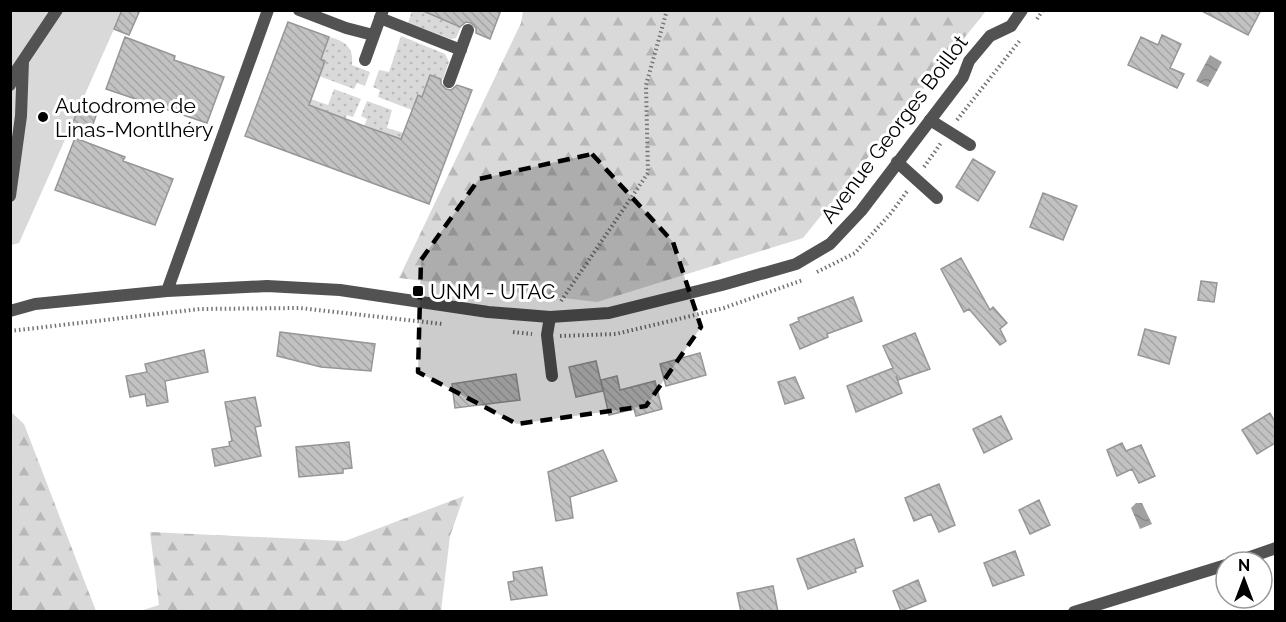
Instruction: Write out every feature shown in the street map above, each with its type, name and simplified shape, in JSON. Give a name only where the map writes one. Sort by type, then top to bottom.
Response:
[{"type":"street","points":[[12,78],[57,10]]},
{"type":"street","points":[[167,291],[268,10]]},
{"type":"street","points":[[299,10],[346,28],[373,35]]},
{"type":"street","name":"Avenue Georges Boillot","points":[[10,311],[35,304],[167,291],[267,286],[340,290],[488,312],[550,317],[609,313],[796,264],[830,244],[861,211],[963,77],[969,61],[990,36],[1011,26],[1022,10]]},
{"type":"street","points":[[365,60],[382,14],[461,50]]},
{"type":"street","points":[[449,82],[468,30]]},
{"type":"street","points":[[10,196],[21,116],[23,61]]},
{"type":"street","points":[[930,120],[970,145]]},
{"type":"street","points":[[897,162],[937,198]]},
{"type":"street","points":[[550,317],[548,335],[552,376]]},
{"type":"street","points":[[1074,612],[1214,569]]},
{"type":"path","points":[[550,317],[648,173],[646,85],[667,10]]},
{"type":"path","points":[[1036,20],[1043,10]]},
{"type":"path","points":[[502,331],[548,335],[616,334],[724,308],[797,283],[855,252],[891,213],[948,132],[1029,29]]},
{"type":"path","points":[[10,331],[200,309],[300,308],[444,324]]},
{"type":"highlighted area","points":[[592,154],[673,242],[701,327],[646,406],[517,424],[418,372],[421,260],[479,179]]},
{"type":"green space","points":[[523,10],[986,11],[803,238],[597,302],[399,278],[521,23]]},
{"type":"green space","name":"Autodrome de Linas-Montlhéry","points":[[10,11],[122,11],[19,243],[11,245]]},
{"type":"green space","points":[[412,11],[449,11],[445,21],[461,27],[456,38],[451,39],[408,23]]},
{"type":"green space","points":[[401,36],[445,54],[449,62],[443,79],[430,75],[422,97],[418,96],[412,110],[378,97],[380,90],[373,87],[379,70],[389,72]]},
{"type":"green space","points":[[329,37],[340,41],[350,49],[352,65],[370,72],[365,86],[357,83],[354,89],[319,76],[321,59]]},
{"type":"green space","points":[[334,89],[361,99],[353,117],[347,115],[345,119],[324,111],[321,119],[306,113],[311,99],[328,105]]},
{"type":"green space","points":[[367,101],[392,110],[387,128],[404,133],[398,148],[386,134],[364,126],[367,119],[361,116]]},
{"type":"green space","points":[[11,412],[24,424],[96,611],[11,611]]},
{"type":"green space","points":[[464,496],[450,536],[441,611],[140,611],[159,605],[150,532],[345,541]]},
{"type":"water","points":[[1210,55],[1222,62],[1208,87],[1196,81]]},
{"type":"water","points":[[1136,503],[1142,503],[1152,524],[1140,529],[1131,508]]},
{"type":"building","points":[[122,10],[140,10],[129,35],[114,29]]},
{"type":"building","points":[[421,10],[501,10],[490,39],[476,33],[476,28],[471,23],[466,22],[460,27]]},
{"type":"building","points":[[1200,10],[1261,10],[1248,35]]},
{"type":"building","points":[[288,22],[329,37],[321,59],[325,61],[309,105],[364,126],[401,139],[418,95],[422,97],[430,75],[441,79],[441,84],[446,89],[451,90],[457,85],[472,90],[429,204],[245,136]]},
{"type":"building","points":[[1162,35],[1181,44],[1170,68],[1184,74],[1177,88],[1128,65],[1141,37],[1158,45]]},
{"type":"building","points":[[125,37],[175,56],[174,60],[224,77],[207,123],[106,89]]},
{"type":"building","points":[[80,106],[97,113],[89,135],[70,129]]},
{"type":"building","points":[[75,138],[125,157],[123,161],[173,179],[155,225],[55,190]]},
{"type":"building","points":[[973,159],[995,172],[978,201],[956,187]]},
{"type":"building","points":[[1043,193],[1077,206],[1063,240],[1030,227]]},
{"type":"building","points":[[961,258],[990,310],[993,307],[1007,323],[1000,329],[1006,341],[1000,345],[969,309],[964,312],[941,269]]},
{"type":"building","points":[[1201,281],[1217,283],[1214,302],[1198,300]]},
{"type":"building","points":[[853,297],[862,321],[827,334],[828,337],[800,349],[790,325],[799,321],[798,318]]},
{"type":"building","points":[[1145,329],[1176,337],[1169,364],[1138,355]]},
{"type":"building","points":[[280,332],[375,344],[371,371],[321,367],[277,356]]},
{"type":"building","points":[[915,333],[930,369],[898,380],[896,376],[902,393],[856,412],[847,386],[893,368],[883,346]]},
{"type":"building","points":[[204,350],[208,372],[165,381],[168,402],[147,406],[145,394],[130,397],[126,376],[147,372],[145,364]]},
{"type":"building","points":[[700,353],[706,375],[666,386],[660,364]]},
{"type":"building","points":[[596,361],[603,391],[576,397],[569,367]]},
{"type":"building","points":[[516,374],[520,400],[455,408],[452,384]]},
{"type":"building","points":[[617,376],[620,390],[655,381],[662,409],[636,416],[634,409],[609,415],[601,380]]},
{"type":"building","points":[[795,377],[804,398],[785,404],[778,382]]},
{"type":"building","points":[[255,397],[261,426],[255,427],[261,456],[215,466],[212,449],[230,446],[229,442],[232,441],[225,402]]},
{"type":"building","points":[[1270,413],[1275,422],[1275,443],[1257,454],[1242,430]]},
{"type":"building","points":[[1001,416],[1012,439],[984,453],[973,429]]},
{"type":"building","points":[[349,442],[352,468],[343,469],[343,473],[299,477],[296,447]]},
{"type":"building","points":[[1122,443],[1126,451],[1141,445],[1155,476],[1139,483],[1132,469],[1117,476],[1107,450]]},
{"type":"building","points":[[603,450],[617,481],[570,497],[573,518],[556,521],[548,472]]},
{"type":"building","points":[[939,484],[955,525],[939,532],[931,514],[914,521],[905,498]]},
{"type":"building","points":[[1039,500],[1050,525],[1030,534],[1019,510]]},
{"type":"building","points":[[854,539],[863,566],[855,569],[856,572],[808,589],[797,559]]},
{"type":"building","points":[[1015,551],[1024,575],[993,586],[984,563]]},
{"type":"building","points":[[542,567],[547,595],[511,600],[508,582],[514,581],[513,572]]},
{"type":"building","points":[[918,580],[926,601],[901,611],[893,591]]},
{"type":"building","points":[[773,586],[778,612],[741,612],[737,593]]},
{"type":"place","name":"Autodrome de Linas-Montlhéry","points":[[43,117]]},
{"type":"place","name":"UNM - UTAC","points":[[418,291]]}]
